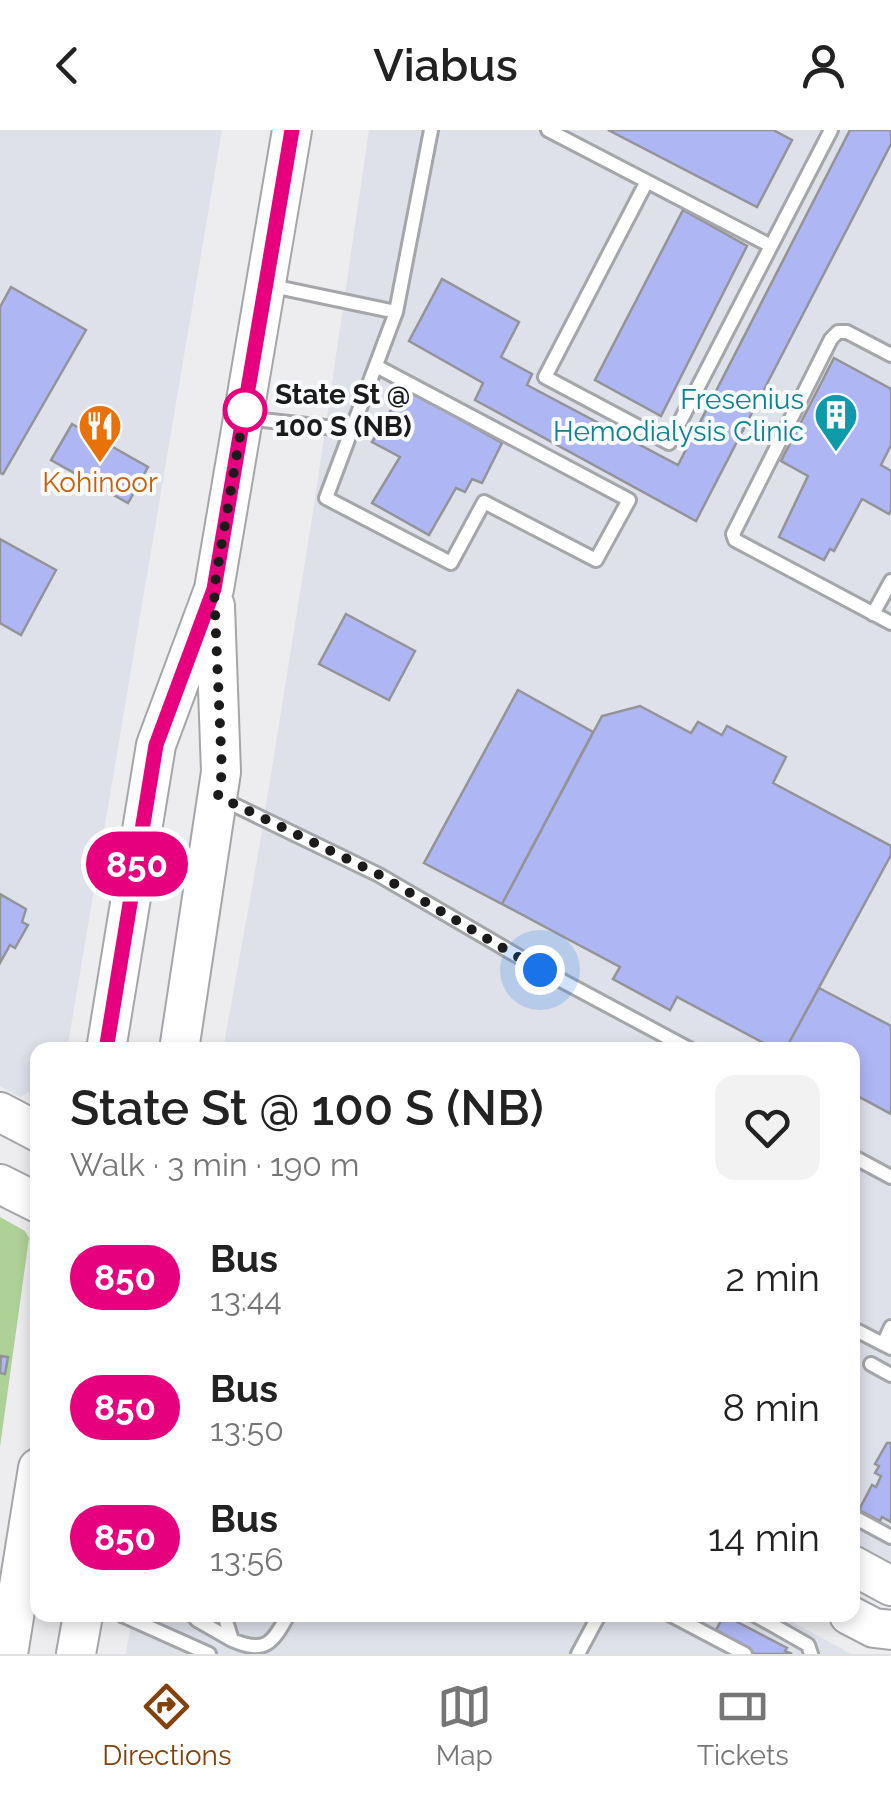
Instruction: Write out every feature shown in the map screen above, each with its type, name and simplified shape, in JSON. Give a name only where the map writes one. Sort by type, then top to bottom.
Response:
[{"type":"main road","points":[[107,1042],[156,745],[214,589],[292,130]]},
{"type":"main road","points":[[180,1042],[222,772],[214,589]]},
{"type":"main road","points":[[0,1112],[30,1128]]},
{"type":"main road","points":[[0,1184],[30,1200]]},
{"type":"main road","points":[[8,1654],[30,1518]]},
{"type":"main road","points":[[860,1569],[891,1586]]},
{"type":"main road","points":[[860,1621],[891,1630]]},
{"type":"main road","points":[[76,1654],[82,1622]]},
{"type":"lane","points":[[376,366],[628,500],[596,560],[484,502],[451,563],[326,498],[396,312],[431,130]]},
{"type":"lane","points":[[548,130],[771,246]]},
{"type":"lane","points":[[646,183],[545,377],[669,443],[832,130]]},
{"type":"lane","points":[[266,285],[396,312]]},
{"type":"lane","points":[[891,355],[846,332],[838,332],[831,339],[733,534],[735,540],[891,623]]},
{"type":"lane","points":[[243,418],[352,430]]},
{"type":"lane","points":[[874,614],[891,581]]},
{"type":"lane","points":[[218,796],[378,874],[540,970],[676,1042]]},
{"type":"lane","points":[[860,1160],[891,1177]]},
{"type":"lane","points":[[860,1332],[887,1346],[891,1327]]},
{"type":"lane","points":[[871,1364],[891,1375]]},
{"type":"lane","points":[[860,1520],[891,1537]]},
{"type":"lane","points":[[138,1622],[209,1654]]},
{"type":"lane","points":[[200,1622],[248,1647],[263,1646],[275,1639],[284,1622]]},
{"type":"lane","points":[[226,1622],[232,1640]]},
{"type":"lane","points":[[578,1654],[595,1622]]},
{"type":"lane","points":[[684,1622],[744,1654]]},
{"type":"lane","points":[[767,1622],[808,1645],[810,1654]]},
{"type":"shaded area","points":[[0,130],[222,130],[68,1042],[30,1042],[30,1092],[20,1097],[0,1086]]},
{"type":"shaded area","points":[[369,130],[891,130],[891,1565],[860,1547],[860,1042],[224,1042],[315,499]]},
{"type":"shaded area","points":[[131,1622],[793,1622],[851,1654],[126,1654]]},
{"type":"green space","points":[[0,1217],[25,1231],[29,1238],[0,1447]]},
{"type":"building","points":[[608,130],[773,130],[792,140],[757,207]]},
{"type":"building","points":[[850,130],[891,130],[891,144],[696,521],[475,400],[483,383],[409,341],[442,279],[519,322],[501,357],[532,374],[527,385],[678,465]]},
{"type":"building","points":[[683,210],[747,246],[661,416],[595,380]]},
{"type":"building","points":[[11,287],[86,330],[3,474],[0,307]]},
{"type":"building","name":"Fresenius Hemodialysis Clinic","points":[[834,358],[891,389],[891,445],[881,465],[891,471],[891,510],[889,514],[862,499],[834,551],[830,549],[824,560],[779,537],[808,476],[781,461]]},
{"type":"building","points":[[404,388],[502,443],[482,483],[472,479],[465,492],[456,488],[429,535],[372,503],[400,457],[372,442]]},
{"type":"building","name":"Kohinoor","points":[[72,424],[148,467],[128,503],[51,460]]},
{"type":"building","points":[[0,539],[56,570],[21,635],[0,623]]},
{"type":"building","points":[[346,614],[415,651],[389,700],[319,664]]},
{"type":"building","points":[[518,690],[593,732],[502,904],[424,863]]},
{"type":"building","points":[[640,706],[691,733],[698,722],[722,735],[727,726],[786,757],[773,783],[891,846],[891,855],[789,1042],[762,1042],[677,997],[670,1010],[613,979],[620,967],[502,904],[602,716]]},
{"type":"building","points":[[0,894],[26,909],[22,922],[28,925],[15,948],[10,945],[0,963]]},
{"type":"building","points":[[819,988],[891,1026],[891,1114],[860,1097],[860,1042],[789,1042]]},
{"type":"building","points":[[1,1356],[8,1357],[5,1374],[0,1373]]},
{"type":"building","points":[[887,1443],[891,1443],[891,1522],[860,1511],[872,1485],[876,1487],[881,1476],[875,1473],[879,1466],[875,1464]]},
{"type":"building","points":[[720,1622],[737,1622],[792,1654],[752,1654],[714,1634]]},
{"type":"bus line","name":"850","points":[[107,1042],[156,745],[214,589],[292,130]]},
{"type":"place","name":"State St @ 100 S (NB)","points":[[245,410]]},
{"type":"place","name":"Fresenius Hemodialysis Clinic","points":[[836,453]]},
{"type":"place","name":"Kohinoor","points":[[100,464]]},
{"type":"route","points":[[245,410],[245,406],[214,589],[222,772],[218,796],[378,874],[540,970]]}]
